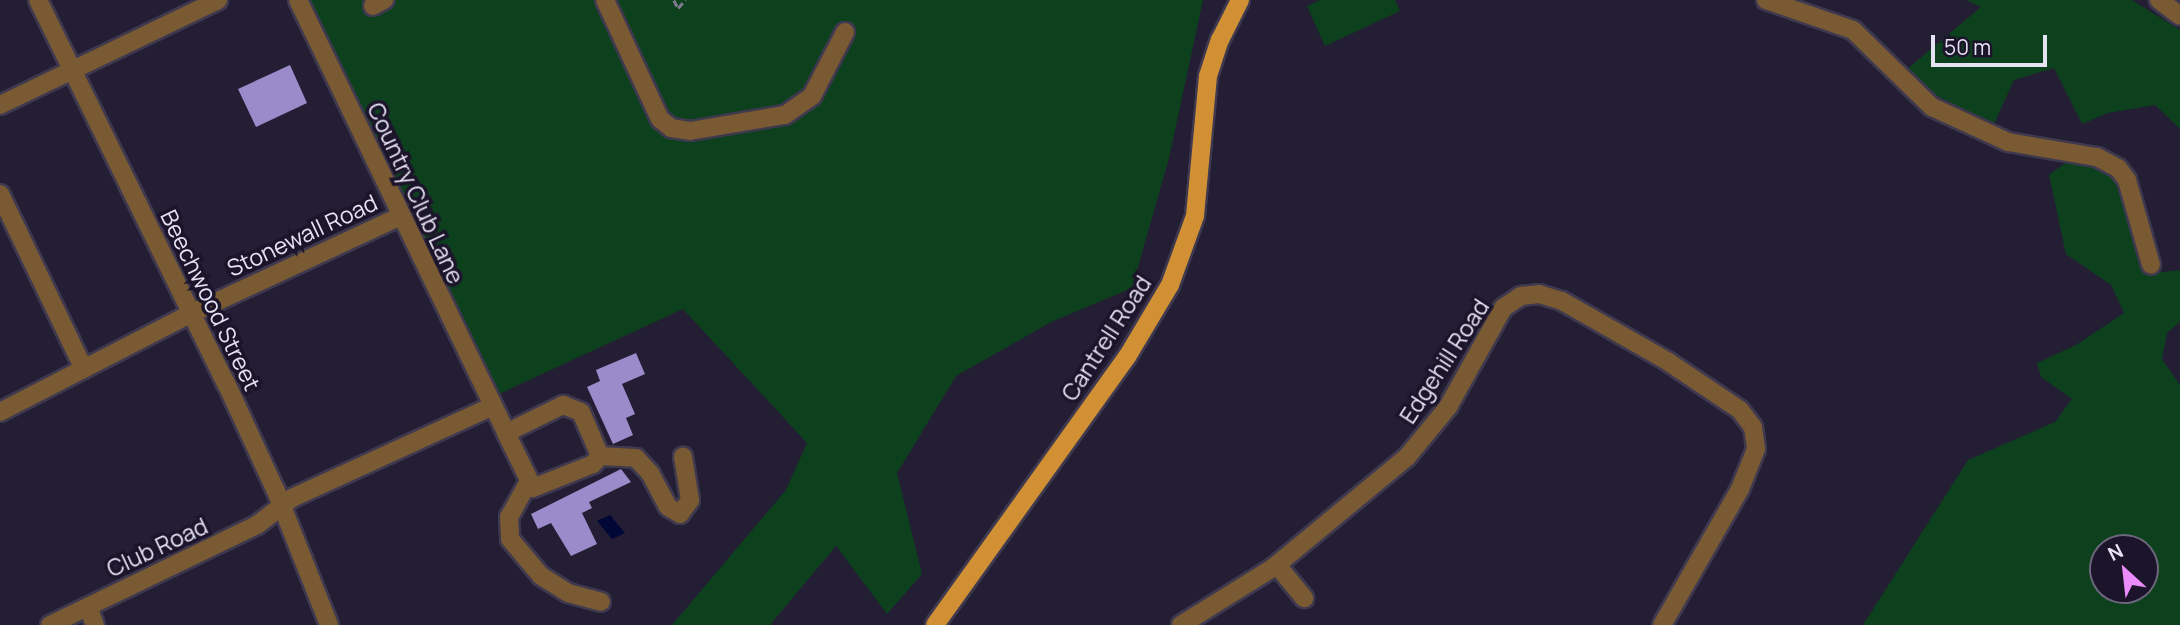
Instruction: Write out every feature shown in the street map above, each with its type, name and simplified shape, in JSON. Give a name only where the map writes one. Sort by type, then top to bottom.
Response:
[{"type":"main road","name":"Cantrell Road","points":[[935,625],[1127,357],[1170,285],[1195,216],[1208,76],[1220,40],[1240,0]]},
{"type":"street","name":"Beechwood Street","points":[[38,0],[192,313],[281,508],[329,625]]},
{"type":"street","points":[[0,105],[218,0]]},
{"type":"street","name":"Country Club Lane","points":[[298,0],[528,483]]},
{"type":"street","points":[[605,0],[660,119],[671,128],[690,131],[785,115],[812,96],[845,32]]},
{"type":"street","points":[[1766,0],[1853,30],[1932,107],[2007,142],[2097,157],[2118,168],[2127,180],[2151,265]]},
{"type":"street","points":[[2159,0],[2180,16]]},
{"type":"street","points":[[0,194],[84,369]]},
{"type":"street","name":"Stonewall Road","points":[[0,412],[192,313],[401,216]]},
{"type":"street","name":"Edgehill Road","points":[[1181,625],[1277,565],[1407,457],[1448,407],[1503,308],[1521,296],[1539,294],[1562,302],[1667,361],[1740,410],[1753,427],[1756,449],[1740,489],[1662,625]]},
{"type":"street","points":[[506,433],[571,405],[581,412],[600,456]]},
{"type":"street","points":[[281,508],[292,498],[493,406]]},
{"type":"street","points":[[600,456],[636,458],[650,473],[668,507],[680,514],[690,500],[683,457]]},
{"type":"street","points":[[600,456],[593,464],[540,489],[528,483],[509,517],[510,539],[541,576],[568,593],[601,602]]},
{"type":"street","name":"Club Road","points":[[50,625],[257,526],[281,508]]},
{"type":"street","points":[[1277,565],[1304,598]]},
{"type":"street","points":[[88,607],[95,625]]},
{"type":"path","points":[[674,0],[678,8],[685,0]]},
{"type":"green space","points":[[307,0],[1203,0],[1169,158],[1132,288],[1051,322],[956,376],[897,473],[922,574],[887,614],[836,546],[770,625],[672,625],[786,490],[807,443],[683,309],[499,394]]},
{"type":"green space","points":[[1320,0],[1395,0],[1400,11],[1325,46],[1307,6]]},
{"type":"green space","points":[[1966,0],[2132,0],[2180,30],[2180,129],[2155,105],[2108,113],[2082,124],[2054,68],[2014,80],[1994,124],[1927,91],[1906,70],[1981,7]]},
{"type":"green space","points":[[2065,163],[2105,166],[2117,184],[2146,274],[2180,270],[2180,322],[2167,333],[2162,359],[2180,385],[2180,625],[1863,625],[1968,460],[2055,422],[2072,399],[2041,377],[2037,363],[2076,345],[2124,313],[2111,285],[2066,254],[2049,175]]},
{"type":"shaded area","points":[[610,515],[625,533],[612,539],[597,521]]},
{"type":"building","points":[[290,65],[307,103],[256,127],[238,89]]},
{"type":"building","points":[[636,353],[645,374],[622,384],[635,414],[626,418],[633,435],[613,444],[587,387],[600,381],[596,370]]},
{"type":"building","points":[[621,469],[631,482],[589,502],[592,508],[582,513],[597,544],[571,556],[551,523],[538,529],[531,514]]}]
